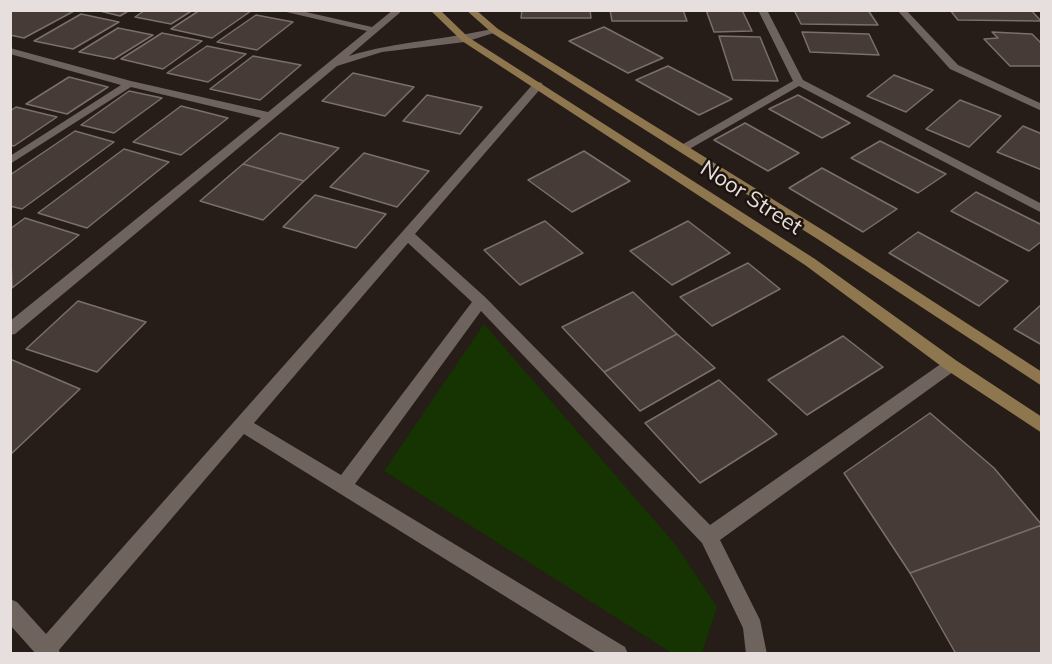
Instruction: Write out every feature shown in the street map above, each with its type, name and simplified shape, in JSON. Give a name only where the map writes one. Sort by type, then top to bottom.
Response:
[{"type":"main road","name":"Noor Street","points":[[434,10],[465,39],[810,262],[951,365],[1041,426]]},
{"type":"main road","name":"Noor Street","points":[[470,10],[495,32],[824,237],[1041,380]]},
{"type":"street","points":[[282,10],[373,30]]},
{"type":"street","points":[[10,330],[399,10]]},
{"type":"street","points":[[762,10],[799,82],[1041,209]]},
{"type":"street","points":[[901,10],[954,67],[1041,108]]},
{"type":"street","points":[[330,65],[381,48],[465,39],[495,32]]},
{"type":"street","points":[[10,51],[129,84],[269,116]]},
{"type":"street","points":[[682,148],[799,82]]},
{"type":"street","points":[[10,161],[129,84]]},
{"type":"street","points":[[10,609],[48,651],[242,424],[538,85]]},
{"type":"street","points":[[407,234],[480,301],[709,537],[753,627],[757,654]]},
{"type":"street","points":[[343,486],[480,301]]},
{"type":"street","points":[[709,537],[951,365]]},
{"type":"street","points":[[242,424],[618,654]]},
{"type":"green space","points":[[484,324],[676,545],[717,607],[702,653],[672,653],[384,471]]},
{"type":"building","points":[[10,10],[76,10],[24,38],[10,35]]},
{"type":"building","points":[[96,10],[130,10],[120,16]]},
{"type":"building","points":[[145,10],[193,10],[171,24],[135,17]]},
{"type":"building","points":[[200,10],[251,11],[212,38],[171,29]]},
{"type":"building","points":[[522,10],[590,10],[591,18],[521,18]]},
{"type":"building","points":[[610,10],[683,10],[687,21],[612,21]]},
{"type":"building","points":[[706,10],[742,10],[752,31],[714,32]]},
{"type":"building","points":[[794,10],[868,10],[878,25],[801,24]]},
{"type":"building","points":[[950,10],[1031,10],[1041,21],[958,20]]},
{"type":"building","points":[[81,14],[119,22],[73,49],[34,41]]},
{"type":"building","points":[[256,15],[293,22],[257,50],[217,42]]},
{"type":"building","points":[[604,27],[663,58],[628,73],[569,41]]},
{"type":"building","points":[[118,28],[153,35],[114,59],[79,52]]},
{"type":"building","points":[[802,32],[869,34],[879,55],[810,52]]},
{"type":"building","points":[[992,32],[1032,34],[1042,44],[1042,66],[1010,66],[984,39],[998,38]]},
{"type":"building","points":[[162,33],[202,41],[163,69],[121,59]]},
{"type":"building","points":[[719,36],[760,37],[778,81],[733,80]]},
{"type":"building","points":[[207,46],[246,54],[208,82],[167,73]]},
{"type":"building","points":[[253,56],[301,65],[260,100],[210,89]]},
{"type":"building","points":[[668,66],[732,99],[699,115],[636,80]]},
{"type":"building","points":[[353,73],[414,87],[385,116],[322,101]]},
{"type":"building","points":[[894,75],[933,90],[906,112],[867,96]]},
{"type":"building","points":[[69,77],[108,87],[67,114],[26,104]]},
{"type":"building","points":[[129,91],[162,98],[114,133],[81,125]]},
{"type":"building","points":[[427,95],[482,107],[460,134],[403,121]]},
{"type":"building","points":[[798,95],[850,123],[822,138],[769,109]]},
{"type":"building","points":[[960,100],[1001,116],[969,147],[926,129]]},
{"type":"building","points":[[181,106],[228,118],[181,155],[133,142]]},
{"type":"building","points":[[16,107],[57,117],[14,146],[10,145],[10,111]]},
{"type":"building","points":[[745,123],[799,153],[768,171],[714,140]]},
{"type":"building","points":[[1023,126],[1042,134],[1042,170],[997,152]]},
{"type":"building","points":[[75,131],[114,142],[22,209],[10,206],[10,175]]},
{"type":"building","points":[[280,133],[339,148],[304,181],[243,164]]},
{"type":"building","points":[[880,141],[946,174],[918,193],[851,158]]},
{"type":"building","points":[[124,149],[169,162],[87,228],[38,213]]},
{"type":"building","points":[[584,151],[630,181],[572,212],[528,180]]},
{"type":"building","points":[[364,153],[429,171],[397,207],[330,187]]},
{"type":"building","points":[[243,164],[304,181],[263,220],[200,201]]},
{"type":"building","points":[[822,168],[897,209],[863,232],[789,188]]},
{"type":"building","points":[[976,192],[1042,225],[1042,241],[1029,251],[951,211]]},
{"type":"building","points":[[315,195],[386,214],[356,248],[283,227]]},
{"type":"building","points":[[25,218],[79,235],[12,288],[10,229]]},
{"type":"building","points":[[545,221],[583,253],[520,285],[484,250]]},
{"type":"building","points":[[688,221],[730,253],[672,285],[630,251]]},
{"type":"building","points":[[918,232],[1008,281],[979,306],[889,253]]},
{"type":"building","points":[[748,263],[780,289],[712,326],[680,297]]},
{"type":"building","points":[[633,292],[677,334],[604,372],[562,327]]},
{"type":"building","points":[[78,301],[146,322],[97,372],[26,349]]},
{"type":"building","points":[[1042,304],[1042,345],[1014,329]]},
{"type":"building","points":[[677,334],[715,368],[640,411],[604,372]]},
{"type":"building","points":[[843,336],[883,367],[807,415],[768,380]]},
{"type":"building","points":[[10,359],[80,389],[10,455]]},
{"type":"building","points":[[719,380],[777,434],[700,483],[645,423]]},
{"type":"building","points":[[930,413],[994,468],[1042,525],[910,573],[844,473]]},
{"type":"building","points":[[1042,525],[1042,654],[956,654],[910,573]]}]
